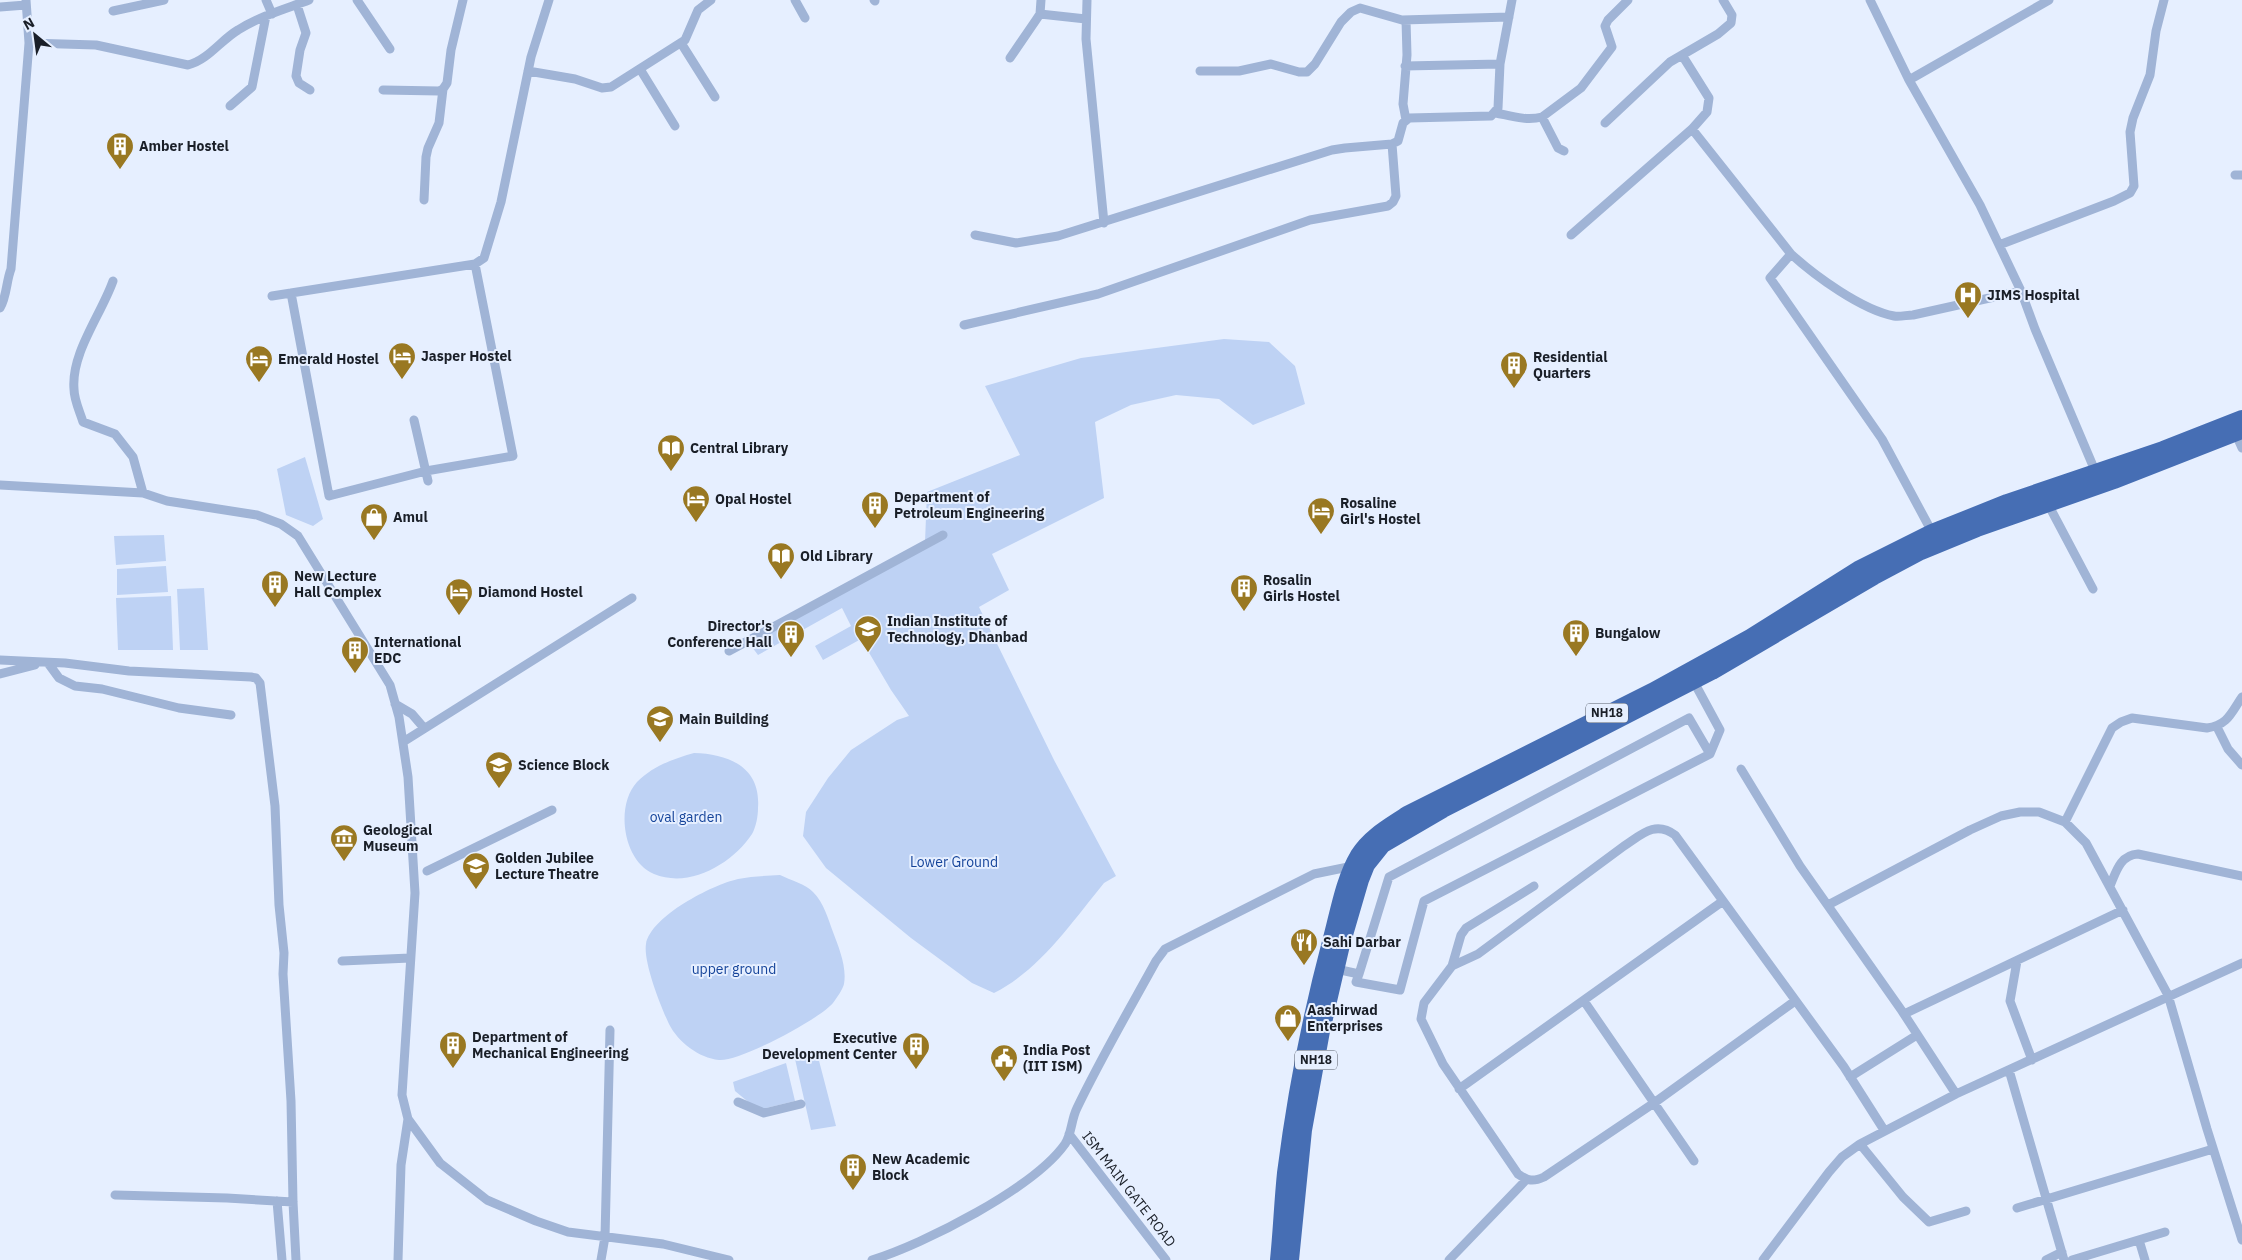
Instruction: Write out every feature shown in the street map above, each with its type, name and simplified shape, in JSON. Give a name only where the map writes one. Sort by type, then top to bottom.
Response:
[{"type":"highway","name":"NH18","points":[[1278,1260],[1286,1166],[1312,1021],[1334,926],[1353,866],[1367,842],[1381,830],[1407,814],[1652,691],[1750,637],[1858,569],[1932,532],[2007,502],[2096,472],[2238,431]]},
{"type":"highway","name":"NH18","points":[[1291,1260],[1304,1130],[1315,1064],[1336,970],[1361,880],[1367,864],[1383,846],[1443,810],[1694,682],[1901,562],[1945,541],[2048,504],[2238,431]]},
{"type":"street","points":[[113,11],[164,0]]},
{"type":"street","points":[[230,106],[252,87],[269,15],[266,0]]},
{"type":"street","points":[[29,43],[96,45],[188,65],[200,60],[236,30],[309,0]]},
{"type":"street","points":[[358,0],[390,48]]},
{"type":"street","points":[[424,200],[426,157],[428,148],[438,130],[444,89],[447,83],[452,42],[464,0]]},
{"type":"street","points":[[272,296],[475,264],[484,258],[501,202],[528,70],[549,0]]},
{"type":"street","points":[[528,70],[575,79],[602,88],[618,83],[681,43],[691,30],[698,10],[712,0]]},
{"type":"street","points":[[795,0],[805,18]]},
{"type":"street","points":[[1010,58],[1040,14],[1041,0]]},
{"type":"street","points":[[1087,0],[1086,39],[1104,223]]},
{"type":"street","points":[[975,235],[1016,243],[1029,242],[1104,223],[1332,150],[1392,144],[1400,138],[1403,123],[1414,117],[1491,116],[1496,113],[1498,108],[1500,64],[1512,0]]},
{"type":"street","points":[[1496,113],[1527,119],[1542,117],[1581,88],[1610,52],[1612,44],[1605,26],[1608,20],[1628,0]]},
{"type":"street","points":[[1605,123],[1656,74],[1682,55],[1718,34],[1731,23],[1732,15],[1723,0]]},
{"type":"street","points":[[1870,0],[1909,80],[1980,205],[2021,291],[2035,329],[2096,472]]},
{"type":"street","points":[[1909,80],[2049,0]]},
{"type":"street","points":[[1999,245],[2114,201],[2130,193],[2134,186],[2130,148],[2133,118],[2150,75],[2156,31],[2164,0]]},
{"type":"street","points":[[0,7],[26,3],[29,43],[11,269],[6,282],[4,301],[0,308]]},
{"type":"street","points":[[297,5],[306,33],[300,50],[297,80],[310,90]]},
{"type":"street","points":[[1200,71],[1239,71],[1271,64],[1298,72],[1307,72],[1315,64],[1340,22],[1351,12],[1365,8],[1406,20],[1509,17]]},
{"type":"street","points":[[1040,14],[1086,19]]},
{"type":"street","points":[[1406,20],[1403,104],[1406,120]]},
{"type":"street","points":[[681,43],[715,97]]},
{"type":"street","points":[[1571,235],[1692,129],[1707,112],[1709,98],[1682,55]]},
{"type":"street","points":[[1405,66],[1500,64]]},
{"type":"street","points":[[640,69],[676,126]]},
{"type":"street","points":[[383,90],[444,89]]},
{"type":"street","points":[[1542,117],[1558,148],[1564,151]]},
{"type":"street","points":[[1692,129],[1791,254],[1804,267],[1862,304],[1896,316],[1914,314],[2021,291]]},
{"type":"street","points":[[964,325],[1098,294],[1310,220],[1388,206],[1394,202],[1396,196],[1392,144]]},
{"type":"street","points":[[1791,254],[1770,278],[1882,439],[1932,532]]},
{"type":"street","points":[[291,293],[329,496],[426,471],[513,456],[475,264]]},
{"type":"street","points":[[113,281],[105,303],[76,362],[74,389],[83,422],[115,434],[133,457],[143,493]]},
{"type":"street","points":[[414,420],[428,481]]},
{"type":"street","points":[[0,485],[143,493],[167,501],[257,515],[281,524],[298,536],[390,685],[403,742],[408,777],[415,893],[402,1096],[408,1119],[440,1163],[487,1200],[536,1221],[568,1232],[663,1244],[729,1260]]},
{"type":"street","points":[[2048,504],[2093,589]]},
{"type":"street","points":[[729,651],[943,536]]},
{"type":"street","points":[[403,742],[632,598]]},
{"type":"street","points":[[0,660],[65,663],[129,671],[251,677],[256,678],[260,683],[275,806],[291,1101],[296,1260]]},
{"type":"street","points":[[0,674],[45,663]]},
{"type":"street","points":[[45,663],[59,678],[75,686],[102,689],[179,708],[231,715]]},
{"type":"street","points":[[1694,682],[1720,730],[1710,754],[1424,901],[1400,990],[1356,982],[1389,877],[1689,718],[1710,754]]},
{"type":"street","points":[[2065,822],[2112,728],[2132,718],[2207,728],[2216,727],[2225,722],[2242,697]]},
{"type":"street","points":[[395,704],[412,714],[424,728]]},
{"type":"street","points":[[2216,727],[2228,749],[2242,765]]},
{"type":"street","points":[[1741,769],[1800,866],[1904,1014],[1956,1094]]},
{"type":"street","points":[[427,871],[552,810]]},
{"type":"street","points":[[1828,905],[1970,830],[2001,816],[2020,812],[2039,812],[2065,822],[2086,843],[2168,995],[2242,1240]]},
{"type":"street","points":[[1452,966],[1478,954],[1624,846],[1658,827],[1666,828],[1675,835],[1796,1000],[1850,1077],[1884,1130]]},
{"type":"street","points":[[2110,886],[2122,860],[2131,855],[2138,854],[2242,876]]},
{"type":"street","points":[[872,1260],[967,1218],[1024,1181],[1055,1156],[1069,1134],[1076,1110],[1156,961],[1166,949],[1314,874],[1353,866]]},
{"type":"street","points":[[1534,886],[1466,928],[1460,934],[1452,966],[1424,1003],[1421,1019],[1443,1064],[1459,1089],[1518,1174],[1526,1180],[1535,1181],[1544,1177],[1654,1102],[1796,1000]]},
{"type":"street","points":[[1459,1089],[1723,901]]},
{"type":"street","points":[[1904,1014],[2123,910]]},
{"type":"street","points":[[342,961],[410,958]]},
{"type":"street","points":[[2017,961],[2010,1001],[2032,1060]]},
{"type":"street","points":[[1763,1260],[1829,1172],[1842,1157],[1860,1144],[1956,1094],[2168,995],[2242,963]]},
{"type":"street","points":[[1336,970],[1359,974]]},
{"type":"street","points":[[1584,1000],[1694,1161]]},
{"type":"street","points":[[601,1260],[605,1237],[610,1030]]},
{"type":"street","points":[[1850,1077],[1918,1035]]},
{"type":"street","points":[[2009,1070],[2063,1256],[2046,1260]]},
{"type":"street","points":[[738,1102],[764,1113],[801,1104]]},
{"type":"street","points":[[398,1260],[401,1165],[408,1119]]},
{"type":"street","name":"ISM MAIN GATE ROAD","points":[[1069,1134],[1166,1260]]},
{"type":"street","points":[[1860,1144],[1903,1197],[1930,1222],[1966,1211]]},
{"type":"street","points":[[2018,1208],[2213,1149]]},
{"type":"street","points":[[1449,1260],[1526,1180]]},
{"type":"street","points":[[115,1195],[293,1202]]},
{"type":"street","points":[[277,1201],[282,1260]]},
{"type":"street","points":[[2072,1260],[2166,1232]]},
{"type":"street","points":[[2139,1240],[2146,1260]]},
{"type":"green space","name":"Lower Ground","points":[[1224,339],[1269,342],[1295,366],[1305,404],[1253,425],[1219,399],[1176,395],[1131,405],[1095,422],[1104,498],[992,554],[1009,590],[979,607],[1054,760],[1116,876],[1104,883],[1041,958],[1026,972],[994,993],[972,983],[911,938],[826,868],[803,836],[806,812],[828,778],[851,750],[897,720],[909,716],[891,690],[861,639],[823,660],[815,646],[851,626],[842,608],[758,655],[749,643],[925,542],[927,492],[1020,455],[985,386],[1081,358]]},
{"type":"green space","points":[[305,457],[323,519],[313,526],[286,515],[277,469]]},
{"type":"green space","points":[[164,535],[166,561],[116,565],[114,536]]},
{"type":"green space","points":[[166,566],[168,592],[117,595],[117,569]]},
{"type":"green space","points":[[204,588],[208,650],[180,650],[177,589]]},
{"type":"green space","points":[[171,596],[173,650],[118,650],[116,598]]},
{"type":"green space","name":"oval garden","points":[[694,753],[719,756],[730,760],[748,773],[754,782],[758,794],[755,828],[744,845],[722,863],[696,876],[668,878],[654,874],[643,867],[635,858],[629,846],[626,832],[626,805],[630,792],[643,776],[664,764]]},
{"type":"green space","name":"upper ground","points":[[780,875],[798,882],[813,892],[823,906],[842,958],[845,978],[843,986],[833,1003],[813,1019],[796,1029],[760,1047],[729,1059],[711,1059],[684,1043],[669,1024],[653,984],[647,962],[646,944],[650,933],[670,913],[684,903],[713,888],[738,879]]},
{"type":"green space","points":[[817,1053],[836,1126],[811,1130],[795,1059]]},
{"type":"green space","points":[[786,1063],[795,1101],[758,1110],[735,1091],[733,1082]]},
{"type":"place","name":"Amber Hostel","points":[[120,170]]},
{"type":"place","name":"JIMS Hospital","points":[[1968,319]]},
{"type":"place","name":"Jasper Hostel","points":[[402,380]]},
{"type":"place","name":"Emerald Hostel","points":[[259,383]]},
{"type":"place","name":"Residential Quarters","points":[[1514,389]]},
{"type":"place","name":"Central Library","points":[[671,472]]},
{"type":"place","name":"Opal Hostel","points":[[696,523]]},
{"type":"place","name":"Department of Petroleum Engineering","points":[[875,529]]},
{"type":"place","name":"Rosaline Girl's Hostel","points":[[1321,535]]},
{"type":"place","name":"Amul","points":[[374,541]]},
{"type":"place","name":"Old Library","points":[[781,580]]},
{"type":"place","name":"New Lecture Hall Complex","points":[[275,608]]},
{"type":"place","name":"Rosalin Girls Hostel","points":[[1244,612]]},
{"type":"place","name":"Diamond Hostel","points":[[459,616]]},
{"type":"place","name":"Indian Institute of Technology, Dhanbad","points":[[868,653]]},
{"type":"place","name":"Bungalow","points":[[1576,657]]},
{"type":"place","name":"Director's Conference Hall","points":[[791,658]]},
{"type":"place","name":"International EDC","points":[[355,674]]},
{"type":"place","name":"Main Building","points":[[660,743]]},
{"type":"place","name":"Science Block","points":[[499,789]]},
{"type":"place","name":"Geological Museum","points":[[344,862]]},
{"type":"place","name":"Golden Jubilee Lecture Theatre","points":[[476,890]]},
{"type":"place","name":"Sahi Darbar","points":[[1304,966]]},
{"type":"place","name":"Aashirwad Enterprises","points":[[1288,1042]]},
{"type":"place","name":"Department of Mechanical Engineering","points":[[453,1069]]},
{"type":"place","name":"Executive Development Center","points":[[916,1070]]},
{"type":"place","name":"India Post (IIT ISM)","points":[[1004,1082]]},
{"type":"place","name":"New Academic Block","points":[[853,1191]]}]
